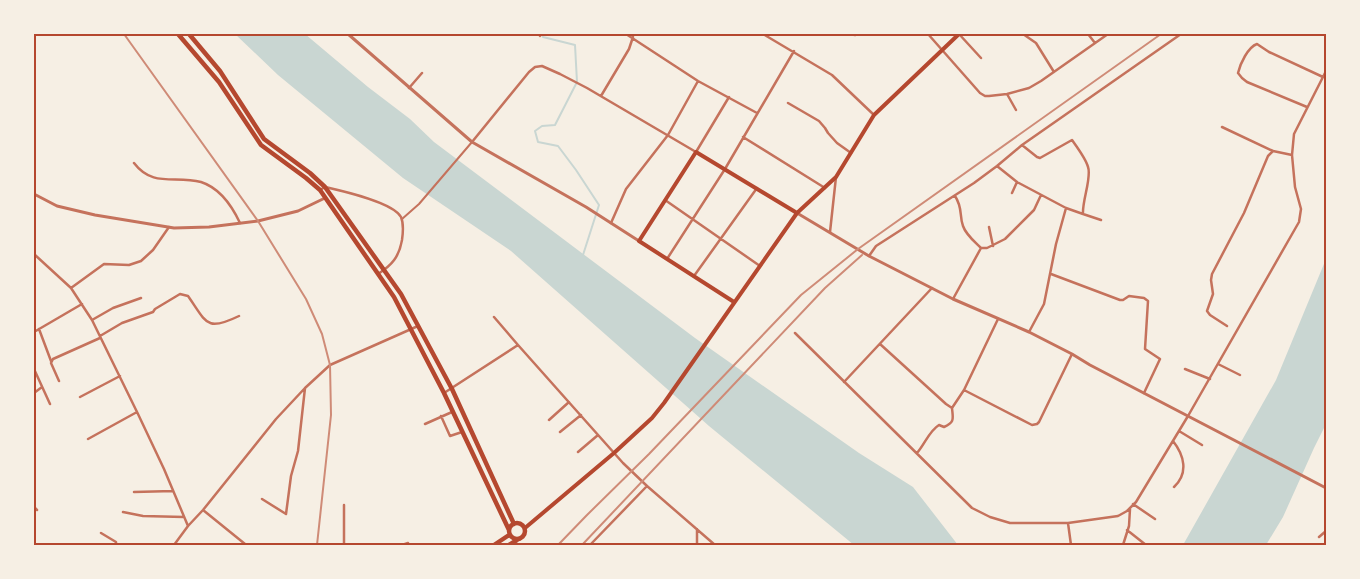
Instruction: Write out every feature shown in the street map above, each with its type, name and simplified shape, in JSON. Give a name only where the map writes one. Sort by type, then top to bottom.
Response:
[{"type":"highway","points":[[178,34],[219,82],[261,145],[320,190],[394,297],[444,393],[512,539],[517,540]]},
{"type":"highway","points":[[189,34],[220,71],[264,139],[326,187],[401,294],[452,389],[514,524]]},
{"type":"highway","points":[[509,545],[524,536],[525,528],[518,523],[514,524]]},
{"type":"highway","points":[[494,545],[509,532],[514,524]]},
{"type":"main road","points":[[525,528],[614,453],[652,418],[797,213],[836,177],[874,115],[959,34]]},
{"type":"main road","points":[[734,302],[639,242],[696,152],[797,213]]},
{"type":"street","points":[[348,34],[472,142],[586,207],[639,242]]},
{"type":"street","points":[[626,34],[698,80],[757,113]]},
{"type":"street","points":[[763,34],[832,75],[874,115]]},
{"type":"street","points":[[849,34],[858,34]]},
{"type":"street","points":[[928,34],[983,95],[989,96],[1007,94],[1029,88],[1108,34]]},
{"type":"street","points":[[959,34],[981,58]]},
{"type":"street","points":[[1023,34],[1036,43],[1054,72]]},
{"type":"street","points":[[1088,34],[1095,43]]},
{"type":"street","points":[[869,256],[876,246],[955,196],[998,166],[1022,145],[1181,34]]},
{"type":"street","points":[[601,96],[629,49],[632,37]]},
{"type":"street","points":[[1307,108],[1248,82],[1242,78],[1238,70],[1251,47],[1257,44],[1269,52],[1323,77]]},
{"type":"street","points":[[667,259],[725,168],[794,51]]},
{"type":"street","points":[[402,219],[420,204],[535,67],[542,66],[587,88],[696,152],[729,97]]},
{"type":"street","points":[[795,333],[972,508],[990,517],[1010,523],[1068,522],[1118,516],[1132,506],[1179,431],[1299,222],[1301,209],[1295,187],[1292,155],[1294,134],[1326,71]]},
{"type":"street","points":[[409,88],[422,72]]},
{"type":"street","points":[[611,223],[626,189],[668,135],[698,80]]},
{"type":"street","points":[[1007,94],[1016,110]]},
{"type":"street","points":[[788,103],[819,121],[837,143],[851,153]]},
{"type":"street","points":[[1222,127],[1274,151],[1292,155]]},
{"type":"street","points":[[743,137],[825,188]]},
{"type":"street","points":[[1022,145],[1040,158],[1072,140],[1088,167],[1089,176],[1082,214]]},
{"type":"street","points":[[1227,326],[1206,311],[1212,294],[1212,274],[1244,214],[1268,156],[1274,151]]},
{"type":"street","points":[[134,163],[140,171],[151,177],[205,184],[220,193],[233,209],[240,223]]},
{"type":"street","points":[[998,166],[1017,182],[1041,195],[1066,208],[1101,220]]},
{"type":"street","points":[[830,232],[836,177]]},
{"type":"street","points":[[1012,193],[1017,182]]},
{"type":"street","points":[[320,190],[326,187],[368,198],[400,216],[403,230],[400,250],[394,262],[378,274]]},
{"type":"street","points":[[694,276],[756,188]]},
{"type":"street","points":[[34,194],[57,206],[95,215],[169,227],[209,227],[258,221],[298,211],[325,198]]},
{"type":"street","points":[[955,196],[960,204],[964,228],[971,239],[981,248],[987,248],[1005,239],[1034,210],[1041,195]]},
{"type":"street","points":[[665,200],[760,266]]},
{"type":"street","points":[[1029,332],[1044,304],[1056,244],[1066,208]]},
{"type":"street","points":[[797,213],[869,256],[953,299],[1029,332],[1326,488]]},
{"type":"street","points":[[71,288],[104,264],[130,265],[141,261],[153,250],[169,227]]},
{"type":"street","points":[[989,227],[993,246]]},
{"type":"street","points":[[953,299],[981,248]]},
{"type":"street","points":[[34,254],[71,288],[92,320],[137,412],[188,526]]},
{"type":"street","points":[[1051,274],[1120,300],[1129,296],[1148,300],[1145,350],[1160,358],[1144,393]]},
{"type":"street","points":[[844,382],[932,288]]},
{"type":"street","points":[[51,362],[55,358],[100,337],[122,323],[153,312],[180,294],[188,296],[209,324],[224,323],[239,316]]},
{"type":"street","points":[[92,320],[113,308],[141,298]]},
{"type":"street","points":[[34,332],[82,304]]},
{"type":"street","points":[[494,317],[614,453],[647,486],[715,545]]},
{"type":"street","points":[[917,453],[934,428],[944,427],[953,422],[952,408],[964,390],[998,319]]},
{"type":"street","points":[[174,545],[276,419],[330,365],[418,326]]},
{"type":"street","points":[[39,329],[59,381]]},
{"type":"street","points":[[880,344],[952,408]]},
{"type":"street","points":[[444,393],[518,346]]},
{"type":"street","points":[[964,390],[1032,424],[1037,424],[1072,354]]},
{"type":"street","points":[[1218,364],[1240,375]]},
{"type":"street","points":[[34,369],[50,404]]},
{"type":"street","points":[[1185,369],[1210,379]]},
{"type":"street","points":[[80,397],[120,376]]},
{"type":"street","points":[[34,393],[42,387]]},
{"type":"street","points":[[262,499],[286,514],[291,476],[298,452],[305,388]]},
{"type":"street","points":[[549,420],[569,402]]},
{"type":"street","points":[[88,439],[137,412]]},
{"type":"street","points":[[425,424],[452,412]]},
{"type":"street","points":[[560,432],[580,415]]},
{"type":"street","points":[[441,416],[450,436],[462,432]]},
{"type":"street","points":[[1179,431],[1202,444]]},
{"type":"street","points":[[578,452],[598,434]]},
{"type":"street","points":[[1172,442],[1180,451],[1184,468],[1182,478],[1174,487]]},
{"type":"street","points":[[590,545],[647,486]]},
{"type":"street","points":[[134,492],[173,491]]},
{"type":"street","points":[[344,506],[344,545],[358,545]]},
{"type":"street","points":[[1132,506],[1155,519]]},
{"type":"street","points":[[1122,545],[1132,506]]},
{"type":"street","points":[[34,507],[37,510]]},
{"type":"street","points":[[203,510],[245,544],[252,545]]},
{"type":"street","points":[[123,512],[143,516],[184,517]]},
{"type":"street","points":[[1326,513],[1326,520]]},
{"type":"street","points":[[1068,522],[1071,545]]},
{"type":"street","points":[[697,529],[697,545]]},
{"type":"street","points":[[1127,530],[1146,545]]},
{"type":"street","points":[[1318,537],[1326,531]]},
{"type":"street","points":[[100,533],[116,542],[116,545]]},
{"type":"street","points":[[402,545],[408,543]]},
{"type":"shaded area","points":[[235,34],[305,34],[368,87],[410,119],[434,142],[695,338],[859,453],[913,487],[958,545],[854,545],[709,426],[511,251],[403,178],[278,75]]},
{"type":"shaded area","points":[[1326,259],[1326,424],[1283,517],[1266,545],[1183,545],[1276,380]]},
{"type":"waterway","points":[[542,34],[543,37],[575,45],[577,82],[555,125],[542,126],[535,131],[538,142],[558,146],[599,205],[583,255]]},
{"type":"railway","points":[[124,34],[258,221],[306,299],[322,334],[330,365],[331,415],[317,545]]},
{"type":"railway","points":[[558,545],[649,454],[801,295],[858,249],[1161,34]]},
{"type":"railway","points":[[582,545],[825,288],[862,255]]}]
